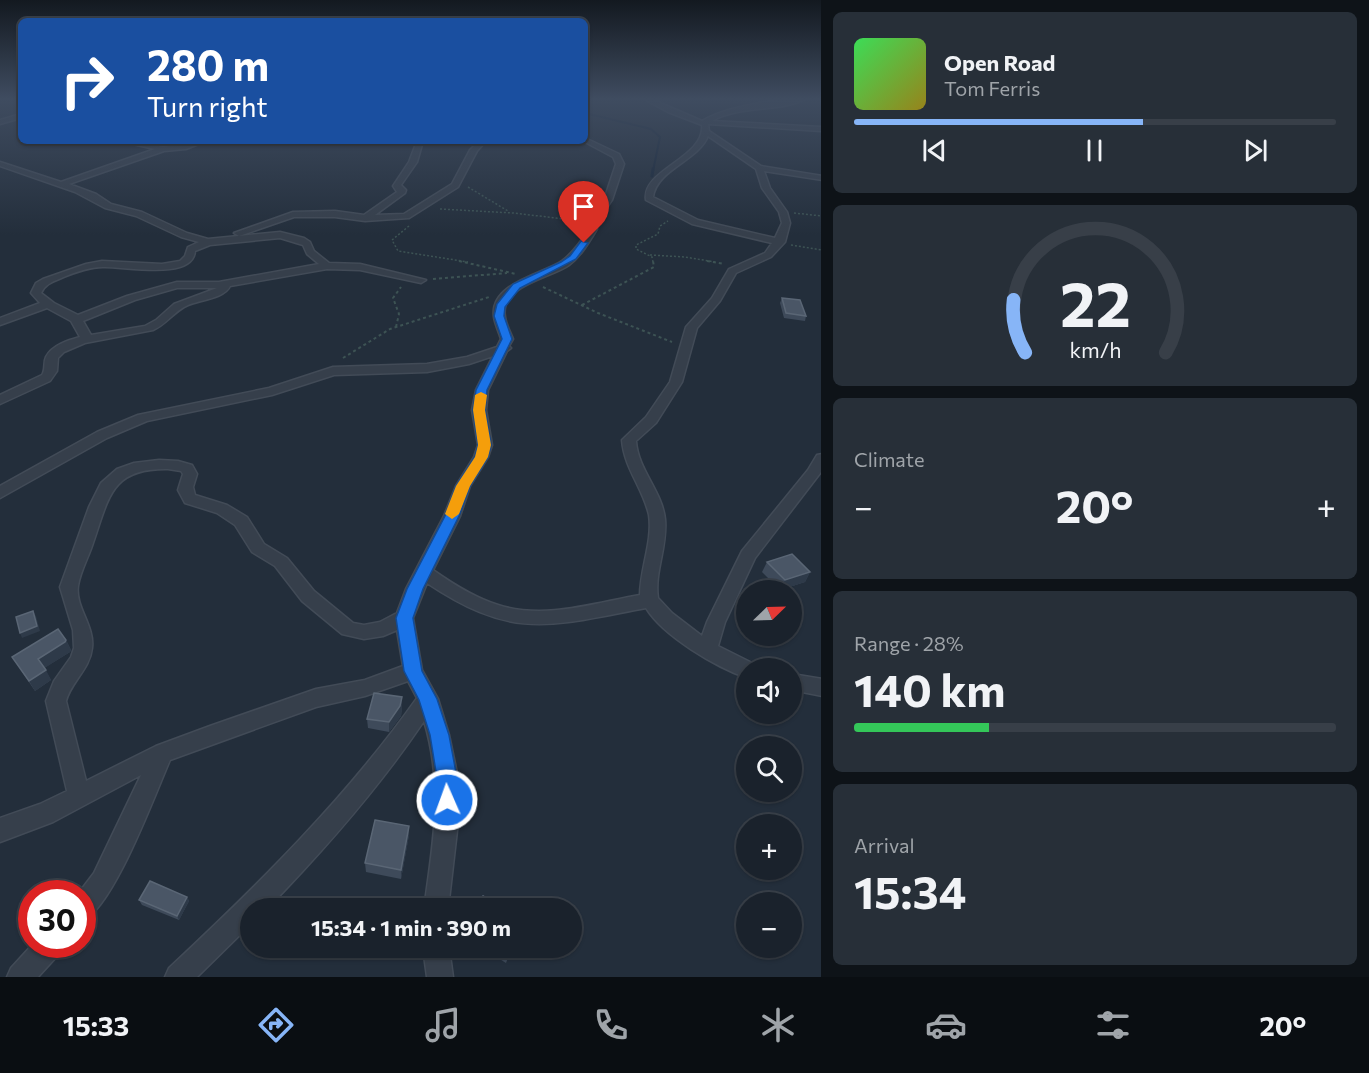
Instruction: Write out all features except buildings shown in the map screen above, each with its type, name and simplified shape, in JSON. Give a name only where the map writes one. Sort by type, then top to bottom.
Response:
[{"type":"street","points":[[141,145],[164,149]]},
{"type":"street","points":[[62,184],[164,149],[193,145]]},
{"type":"street","points":[[365,218],[400,193],[402,190],[397,186],[413,162],[419,145]]},
{"type":"street","points":[[232,239],[237,234],[293,215],[323,214],[365,218],[406,216],[433,197],[451,188],[479,145]]},
{"type":"street","points":[[437,898],[447,822],[447,778],[440,735],[428,699],[413,671],[405,618],[452,516],[463,486],[481,457],[485,445],[479,410],[482,390],[507,339],[499,316],[500,306],[513,290],[527,279],[552,270],[573,258],[592,229],[592,223],[608,200],[620,164],[616,156],[594,145]]},
{"type":"street","points":[[704,145],[665,173],[650,191],[649,198],[684,218],[780,243]]},
{"type":"street","points":[[726,145],[742,158],[759,168],[821,178]]},
{"type":"street","points":[[721,153],[742,158]]},
{"type":"street","points":[[0,164],[93,195],[108,206],[139,214],[184,235],[208,242]]},
{"type":"street","points":[[736,663],[679,630],[650,600],[650,578],[657,517],[647,486],[634,466],[629,450],[630,440],[651,420],[676,382],[692,327],[716,299],[732,271],[761,260],[780,243],[786,223],[783,212],[766,188],[759,168]]},
{"type":"street","points":[[87,339],[78,319],[48,304],[36,293],[40,285],[67,272],[103,264],[133,268],[186,261],[191,249],[208,242],[261,238],[276,234],[301,240],[307,244],[310,252],[327,266]]},
{"type":"street","points":[[166,265],[177,285]]},
{"type":"street","points":[[78,319],[131,298],[177,285],[231,282],[327,266],[360,267],[421,280]]},
{"type":"street","points":[[0,400],[40,383],[51,371],[52,357],[55,352],[87,339],[147,328],[167,318],[177,306],[224,289],[231,282]]},
{"type":"street","points":[[0,322],[48,304]]},
{"type":"street","points":[[0,493],[102,435],[143,418],[272,391],[333,371],[428,368],[469,360],[504,348]]},
{"type":"street","points":[[708,648],[716,622],[748,555],[814,472],[821,460]]},
{"type":"street","points":[[79,797],[56,701],[59,687],[81,656],[83,640],[70,598],[69,586],[102,493],[110,480],[119,473],[139,466],[162,464],[187,468],[190,474],[185,487],[186,495],[190,499],[222,509],[241,521],[258,548],[281,562],[308,596],[348,629],[364,632],[383,629],[405,618]]},
{"type":"street","points":[[424,573],[474,602],[514,616],[551,617],[650,600]]},
{"type":"street","points":[[0,830],[45,814],[163,753],[271,712],[316,698],[365,688],[413,671]]},
{"type":"street","points":[[802,684],[821,688]]},
{"type":"street","points":[[178,977],[275,885],[318,839],[383,764],[428,699]]},
{"type":"street","points":[[96,891],[103,882],[163,753]]},
{"type":"street","points":[[20,977],[38,958]]},
{"type":"street","points":[[437,958],[440,977]]},
{"type":"path","points":[[455,182],[477,190],[498,207],[513,213]]},
{"type":"path","points":[[406,216],[453,208],[592,223]]},
{"type":"path","points":[[783,212],[821,216]]},
{"type":"path","points":[[582,305],[654,267],[652,257],[636,249],[639,242],[658,234],[660,226],[665,223],[684,218]]},
{"type":"path","points":[[780,243],[821,250]]},
{"type":"path","points":[[648,255],[685,257],[738,268]]},
{"type":"path","points":[[396,327],[399,314],[393,294],[398,288],[421,280],[482,273],[515,273]]},
{"type":"path","points":[[317,375],[396,327],[513,290]]},
{"type":"waterway","points":[[653,171],[658,145]]},
{"type":"waterway","points":[[652,176],[653,169]]},
{"type":"slow traffic","points":[[452,514],[463,486],[481,457],[485,445],[479,410],[481,395]]},
{"type":"route","points":[[447,800],[447,778],[440,735],[428,699],[413,671],[405,618],[415,589],[452,516],[463,486],[481,457],[485,445],[479,410],[482,390],[507,339],[499,316],[500,306],[517,286],[527,279],[564,264],[573,258],[584,243]]}]
